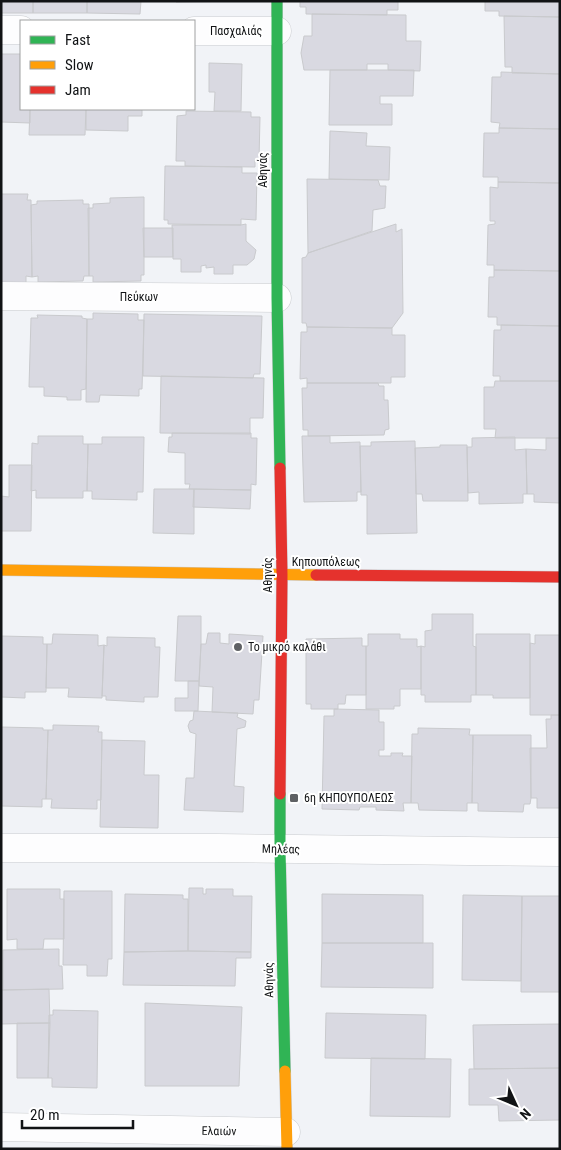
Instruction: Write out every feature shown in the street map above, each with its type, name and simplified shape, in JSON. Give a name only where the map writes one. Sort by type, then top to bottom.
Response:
[{"type":"street","name":"Αθηνάς","points":[[277,1],[277,298],[282,576],[280,849],[286,1140]]},
{"type":"street","points":[[1,30],[20,30]]},
{"type":"street","name":"Πασχαλιάς","points":[[195,31],[277,31]]},
{"type":"street","name":"Πεύκων","points":[[1,296],[277,298]]},
{"type":"street","name":"Κηπουπόλεως","points":[[1,570],[282,576],[560,577]]},
{"type":"street","name":"Μηλέας","points":[[1,848],[560,852]]},
{"type":"street","name":"Ελαιών","points":[[1,1127],[286,1140]]},
{"type":"building","points":[[1,1],[33,1],[33,13],[1,13]]},
{"type":"building","points":[[33,1],[87,1],[87,13],[33,13]]},
{"type":"building","points":[[87,1],[141,1],[140,14],[87,13]]},
{"type":"building","points":[[176,1],[249,1],[176,2]]},
{"type":"building","points":[[300,1],[398,1],[398,10],[387,10],[387,15],[306,14],[306,7],[300,7]]},
{"type":"building","points":[[485,1],[560,1],[560,17],[499,16],[499,11],[485,11]]},
{"type":"building","points":[[312,14],[406,15],[406,41],[421,41],[420,71],[388,70],[388,64],[367,64],[367,70],[304,70],[301,53],[304,36],[312,36]]},
{"type":"building","points":[[504,16],[560,17],[560,74],[512,73],[512,67],[505,67]]},
{"type":"building","points":[[1,54],[20,54],[20,110],[30,110],[30,123],[1,122]]},
{"type":"building","points":[[209,63],[242,64],[241,111],[214,111],[215,92],[209,92]]},
{"type":"building","points":[[330,70],[414,70],[413,96],[380,96],[380,104],[392,104],[392,125],[329,125]]},
{"type":"building","points":[[501,72],[560,74],[560,129],[499,128],[500,123],[491,122],[492,77],[501,77]]},
{"type":"building","points":[[30,110],[86,110],[85,135],[29,135]]},
{"type":"building","points":[[86,110],[142,110],[142,116],[128,116],[128,131],[86,130]]},
{"type":"building","points":[[186,111],[251,112],[251,117],[260,117],[259,160],[255,160],[255,167],[185,166],[185,161],[176,161],[177,116],[186,115]]},
{"type":"building","points":[[499,128],[560,129],[560,183],[498,182],[498,177],[483,177],[484,133],[499,133]]},
{"type":"building","points":[[330,131],[367,133],[366,146],[390,147],[389,180],[329,179]]},
{"type":"building","points":[[165,166],[242,167],[242,173],[257,173],[256,220],[241,219],[241,225],[168,224],[168,220],[164,220]]},
{"type":"building","points":[[307,179],[378,180],[380,186],[386,186],[385,208],[373,210],[372,231],[308,253]]},
{"type":"building","points":[[498,182],[560,183],[560,271],[494,270],[494,265],[487,265],[488,225],[495,224],[495,221],[490,221],[490,187],[498,188]]},
{"type":"building","points":[[1,194],[28,194],[27,200],[31,200],[32,277],[26,276],[26,283],[1,284]]},
{"type":"building","points":[[144,197],[144,275],[141,275],[141,281],[93,282],[93,276],[89,276],[88,208],[93,208],[93,204],[110,203],[110,198]]},
{"type":"building","points":[[83,200],[83,204],[89,204],[89,276],[84,276],[83,281],[38,282],[38,276],[32,277],[31,205],[37,204],[37,201]]},
{"type":"building","points":[[246,224],[246,241],[256,250],[254,259],[247,265],[233,265],[233,274],[214,274],[214,267],[206,268],[206,265],[201,266],[201,272],[181,272],[181,259],[173,259],[172,225]]},
{"type":"building","points":[[396,224],[396,232],[402,229],[403,313],[392,328],[307,327],[306,323],[302,323],[302,258],[306,257],[308,253]]},
{"type":"building","points":[[143,228],[173,228],[173,257],[144,257]]},
{"type":"building","points":[[494,270],[560,271],[560,326],[497,325],[497,317],[488,317],[489,277],[494,277]]},
{"type":"building","points":[[93,313],[138,314],[138,320],[144,320],[142,389],[139,389],[139,396],[100,395],[99,402],[86,402],[87,319],[93,319]]},
{"type":"building","points":[[144,314],[262,316],[260,374],[254,374],[253,378],[143,376]]},
{"type":"building","points":[[37,315],[82,316],[82,318],[87,319],[86,389],[81,390],[81,400],[67,400],[67,397],[44,396],[44,387],[29,387],[31,318],[38,318]]},
{"type":"building","points":[[501,325],[560,326],[560,381],[500,381],[500,376],[493,376],[494,330],[501,330]]},
{"type":"building","points":[[307,327],[392,328],[392,335],[405,335],[405,377],[391,377],[391,383],[307,383],[307,378],[300,379],[301,332],[307,332]]},
{"type":"building","points":[[161,376],[264,378],[263,418],[250,418],[250,434],[160,433]]},
{"type":"building","points":[[495,381],[560,381],[560,438],[495,438],[496,429],[484,429],[484,387],[494,387]]},
{"type":"building","points":[[307,383],[378,383],[379,386],[384,386],[384,400],[388,400],[389,429],[385,430],[384,435],[308,436],[308,430],[303,430],[302,388],[307,388]]},
{"type":"building","points":[[172,433],[251,433],[251,438],[257,438],[256,485],[251,484],[251,490],[189,489],[190,484],[185,484],[185,453],[168,452],[169,437],[172,437]]},
{"type":"building","points":[[38,436],[83,436],[83,444],[88,444],[87,491],[83,491],[83,498],[36,498],[36,490],[31,491],[32,443],[38,444]]},
{"type":"building","points":[[302,436],[330,436],[330,443],[360,442],[361,492],[357,492],[357,501],[304,502]]},
{"type":"building","points":[[102,437],[144,437],[143,492],[137,492],[137,500],[92,499],[92,491],[87,491],[88,444],[102,444]]},
{"type":"building","points":[[515,437],[515,450],[526,449],[527,494],[523,494],[523,503],[479,504],[479,492],[468,493],[467,447],[472,447],[472,438]]},
{"type":"building","points":[[546,438],[560,438],[560,503],[534,502],[534,494],[527,494],[526,449],[546,450]]},
{"type":"building","points":[[415,441],[417,533],[367,534],[367,495],[361,495],[360,446],[371,446],[371,442]]},
{"type":"building","points":[[440,445],[467,445],[468,501],[423,501],[422,494],[416,494],[415,448],[440,447]]},
{"type":"building","points":[[9,465],[32,465],[31,531],[1,531],[1,496],[9,497]]},
{"type":"building","points":[[154,489],[194,489],[194,534],[153,533]]},
{"type":"building","points":[[194,489],[251,490],[250,509],[193,507]]},
{"type":"building","points":[[432,614],[473,614],[473,646],[476,647],[476,695],[471,695],[471,702],[425,702],[425,695],[421,695],[421,646],[425,647],[425,631],[432,630]]},
{"type":"building","points":[[178,616],[201,616],[199,681],[175,681]]},
{"type":"building","points":[[208,633],[220,633],[220,643],[229,644],[229,634],[263,636],[259,700],[254,700],[253,714],[212,712],[213,687],[199,686],[201,644],[206,644]]},
{"type":"building","points":[[53,634],[98,635],[98,646],[104,645],[102,698],[68,697],[69,688],[46,688],[47,644],[52,644]]},
{"type":"building","points":[[368,634],[400,634],[400,639],[417,639],[417,647],[421,646],[421,689],[400,689],[400,706],[394,706],[394,709],[366,709],[366,646],[368,646]]},
{"type":"building","points":[[476,634],[530,634],[530,698],[493,698],[493,695],[476,695]]},
{"type":"building","points":[[535,635],[560,635],[560,715],[530,715],[530,643],[535,644]]},
{"type":"building","points":[[1,636],[43,637],[43,644],[47,644],[46,692],[25,692],[25,698],[1,697]]},
{"type":"building","points":[[107,637],[155,638],[155,647],[160,647],[158,697],[144,697],[144,702],[106,700],[106,696],[102,696],[104,645],[107,646]]},
{"type":"building","points":[[362,638],[362,646],[366,646],[366,695],[346,695],[345,704],[338,704],[338,709],[311,709],[311,704],[306,704],[306,639]]},
{"type":"building","points":[[188,681],[199,681],[198,711],[175,711],[175,698],[188,698]]},
{"type":"building","points":[[334,709],[379,710],[379,722],[384,722],[384,750],[379,750],[379,756],[403,753],[402,756],[412,756],[411,803],[403,803],[404,811],[376,810],[376,807],[360,807],[359,810],[322,809],[324,716],[334,716]]},
{"type":"building","points":[[194,711],[238,713],[237,717],[246,721],[245,727],[237,729],[234,786],[244,787],[243,812],[184,810],[186,778],[194,778],[196,734],[190,732],[188,726],[190,721],[193,720]]},
{"type":"building","points":[[551,715],[560,715],[560,808],[537,808],[537,798],[531,798],[530,748],[547,748],[546,719],[551,719]]},
{"type":"building","points":[[53,725],[99,726],[98,732],[102,732],[101,800],[97,800],[97,809],[51,808],[52,799],[46,799],[48,730],[53,730]]},
{"type":"building","points":[[1,727],[43,728],[43,730],[48,730],[46,799],[42,799],[42,807],[1,806]]},
{"type":"building","points":[[418,728],[470,729],[469,735],[473,735],[472,803],[467,803],[467,811],[419,810],[418,803],[411,803],[412,734],[418,734]]},
{"type":"building","points":[[473,735],[531,735],[531,798],[530,804],[524,804],[523,812],[478,811],[478,803],[472,803]]},
{"type":"building","points":[[102,740],[145,741],[144,775],[159,775],[158,828],[100,827]]},
{"type":"building","points":[[189,888],[203,888],[203,894],[206,894],[206,889],[233,889],[233,896],[252,896],[251,952],[188,951]]},
{"type":"building","points":[[7,889],[60,889],[60,899],[64,899],[64,939],[44,939],[43,949],[17,949],[17,939],[7,940]]},
{"type":"building","points":[[64,891],[112,891],[112,959],[108,959],[107,976],[87,976],[87,965],[63,965]]},
{"type":"building","points":[[125,894],[183,895],[183,899],[188,899],[188,951],[124,952]]},
{"type":"building","points":[[322,894],[423,895],[423,943],[322,943]]},
{"type":"building","points":[[463,895],[522,896],[521,981],[462,980]]},
{"type":"building","points":[[522,896],[560,896],[560,992],[521,992]]},
{"type":"building","points":[[322,943],[433,943],[433,988],[321,987]]},
{"type":"building","points":[[59,949],[59,966],[62,966],[63,989],[3,990],[3,950]]},
{"type":"building","points":[[124,952],[251,952],[251,958],[236,958],[235,986],[123,985]]},
{"type":"building","points":[[49,989],[50,1023],[1,1024],[1,990]]},
{"type":"building","points":[[145,1003],[242,1007],[239,1086],[145,1086]]},
{"type":"building","points":[[53,1010],[98,1011],[97,1088],[52,1087],[52,1078],[48,1078],[49,1015],[53,1015]]},
{"type":"building","points":[[326,1013],[426,1015],[425,1059],[325,1058]]},
{"type":"building","points":[[17,1023],[50,1023],[48,1078],[17,1078]]},
{"type":"building","points":[[560,1024],[560,1068],[474,1069],[473,1025]]},
{"type":"building","points":[[371,1058],[451,1059],[450,1117],[370,1116]]},
{"type":"building","points":[[560,1068],[560,1120],[499,1121],[498,1105],[469,1105],[469,1069]]},
{"type":"traffic: fast","points":[[277,1],[277,298],[280,468]]},
{"type":"traffic: fast","points":[[280,794],[285,1071]]},
{"type":"traffic: slow","points":[[1,570],[316,575]]},
{"type":"traffic: slow","points":[[285,1071],[287,1149]]},
{"type":"traffic: jam","points":[[280,468],[282,575],[280,794]]},
{"type":"traffic: jam","points":[[316,575],[560,577]]},
{"type":"place","name":"Το μικρό καλάθι","points":[[238,647]]},
{"type":"place","name":"6η ΚΗΠΟΥΠΟΛΕΩΣ","points":[[294,798]]}]
